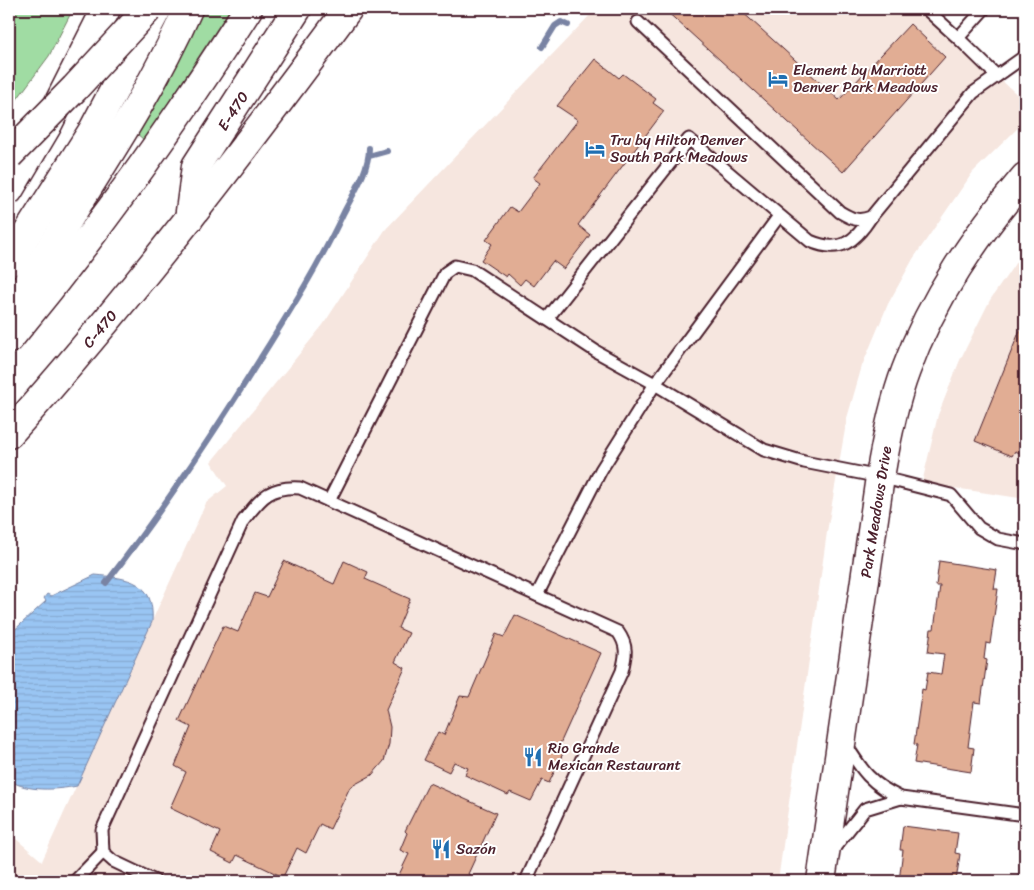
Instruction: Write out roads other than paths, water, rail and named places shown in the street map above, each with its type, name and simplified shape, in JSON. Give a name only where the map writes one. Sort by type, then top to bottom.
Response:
[{"type":"main road","points":[[9,190],[47,126],[106,9]]},
{"type":"main road","points":[[9,155],[75,88],[148,9]]},
{"type":"main road","points":[[9,262],[94,130],[157,9]]},
{"type":"main road","points":[[9,308],[50,248],[106,158],[165,56],[188,9]]},
{"type":"main road","points":[[9,339],[98,228],[144,166],[248,9]]},
{"type":"main road","name":"E-470","points":[[188,221],[196,166],[297,9]]},
{"type":"main road","name":"C-470","points":[[9,434],[110,317],[188,221],[348,9]]},
{"type":"main road","name":"Park Meadows Drive","points":[[822,872],[880,477],[887,439],[905,371],[932,310],[974,240],[1025,177]]},
{"type":"lane","points":[[926,9],[997,76]]},
{"type":"lane","points":[[958,38],[984,9]]},
{"type":"lane","points":[[638,22],[840,212],[852,219],[861,221],[872,217]]},
{"type":"lane","points":[[547,319],[689,139],[810,241],[822,246],[837,247],[851,242],[861,232],[974,93],[1025,56]]},
{"type":"lane","points":[[537,595],[600,470],[655,384],[779,216]]},
{"type":"lane","points":[[329,501],[445,273],[455,266],[472,270],[597,352],[655,384],[764,450],[804,462],[880,477],[951,496],[979,528],[998,540],[1025,544]]},
{"type":"lane","points":[[155,881],[113,861],[103,852],[102,830],[112,804],[243,521],[256,505],[273,490],[284,487],[300,488],[537,595],[618,632],[626,643],[626,657],[526,881]]},
{"type":"lane","points":[[842,738],[864,774],[886,791],[901,798],[1025,815]]},
{"type":"lane","points":[[822,872],[864,808],[901,798]]},
{"type":"lane","points":[[75,881],[103,852]]},
{"type":"water","points":[[95,575],[129,580],[137,584],[149,598],[152,608],[152,622],[77,786],[42,789],[24,787],[9,780],[9,635],[46,601],[44,598],[47,594],[51,596]]},
{"type":"waterway","points":[[542,47],[555,26],[561,22],[568,25]]},
{"type":"waterway","points":[[106,583],[205,445],[293,305],[360,182],[369,148]]},
{"type":"waterway","points":[[369,156],[387,151]]},
{"type":"waterway","points":[[1020,877],[1025,873]]},
{"type":"place","name":"Element by Marriott Denver Park Meadows","points":[[778,79]]},
{"type":"place","name":"Tru by Hilton Denver South Park Meadows","points":[[595,149]]},
{"type":"place","name":"Rio Grande Mexican Restaurant","points":[[533,757]]},
{"type":"place","name":"Sazón","points":[[441,849]]}]
